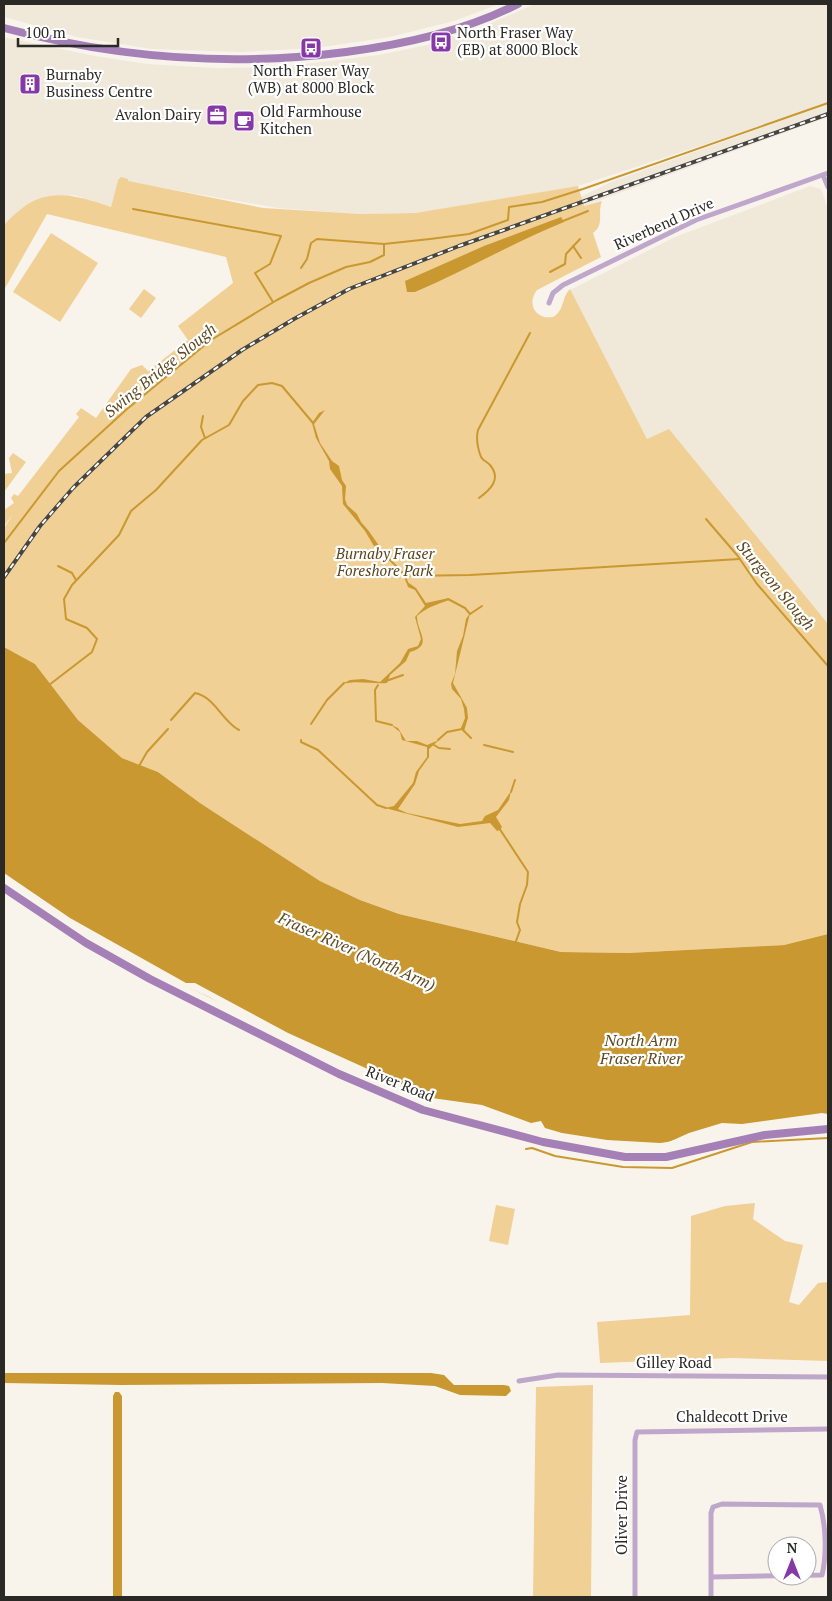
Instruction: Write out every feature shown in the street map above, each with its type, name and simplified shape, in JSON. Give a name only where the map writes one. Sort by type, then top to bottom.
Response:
[{"type":"street","points":[[4,28],[73,45],[108,50],[191,59],[272,59],[387,46],[418,40],[468,25],[518,4]]},
{"type":"street","points":[[826,174],[828,186]]},
{"type":"street","name":"Riverbend Drive","points":[[549,303],[553,293],[563,285],[696,220],[826,174]]},
{"type":"street","name":"River Road","points":[[4,888],[86,942],[150,979],[339,1074],[423,1110],[543,1142],[625,1157],[666,1157],[765,1135],[828,1129]]},
{"type":"street","name":"Gilley Road","points":[[519,1380],[558,1376],[828,1376]]},
{"type":"street","name":"Chaldecott Drive","points":[[637,1432],[828,1429]]},
{"type":"street","name":"Oliver Drive","points":[[635,1597],[635,1440],[637,1432]]},
{"type":"street","points":[[711,1577],[822,1575],[824,1566],[824,1517],[820,1505],[722,1504],[713,1507],[711,1514],[711,1577],[711,1597]]},
{"type":"shaded area","points":[[4,4],[499,4],[454,21],[390,37],[316,48],[241,52],[152,49],[77,37],[4,17]]},
{"type":"shaded area","points":[[535,4],[828,4],[828,117],[361,287],[568,203],[611,182],[825,105],[578,186],[415,213],[361,214],[278,208],[118,180],[111,207],[74,195],[32,202],[12,217],[4,228],[4,37],[95,56],[147,64],[216,68],[280,67],[379,55],[427,45],[475,30]]},
{"type":"shaded area","points":[[810,186],[821,189],[828,209],[828,624],[647,439],[570,290],[675,237]]},
{"type":"green space","name":"Burnaby Fraser Foreshore Park","points":[[121,177],[128,179],[128,181],[263,208],[361,214],[415,213],[578,186],[584,206],[602,201],[599,226],[593,233],[601,257],[537,290],[532,301],[534,310],[542,316],[553,317],[559,311],[570,289],[647,439],[669,429],[828,624],[828,934],[784,945],[628,953],[561,952],[399,914],[360,900],[320,881],[200,803],[158,772],[122,758],[78,720],[35,664],[4,647],[4,528],[13,514],[4,526],[4,510],[14,503],[11,498],[14,494],[18,496],[79,417],[76,414],[81,408],[96,418],[131,369],[142,365],[148,371],[188,340],[178,326],[233,283],[226,257],[47,214],[4,290],[3,233],[4,227],[10,218],[31,203],[53,196],[64,195],[87,199],[111,207],[118,180]]},
{"type":"green space","points":[[51,233],[98,263],[60,322],[13,292]]},
{"type":"green space","points":[[144,289],[156,298],[141,318],[129,309]]},
{"type":"green space","points":[[13,453],[26,462],[4,492],[4,474],[12,473],[9,458]]},
{"type":"green space","points":[[755,1203],[753,1219],[785,1241],[803,1245],[789,1302],[799,1305],[818,1283],[828,1282],[828,1361],[733,1358],[600,1363],[597,1322],[690,1315],[691,1216],[725,1206]]},
{"type":"green space","points":[[496,1205],[515,1209],[508,1245],[489,1241]]},
{"type":"green space","points":[[593,1385],[591,1597],[533,1597],[536,1387]]},
{"type":"water","points":[[561,217],[564,222],[415,292],[407,292],[405,281],[484,246]]},
{"type":"water","points":[[325,410],[314,424],[320,443],[332,461],[339,466],[342,480],[346,486],[345,499],[347,505],[357,514],[387,557],[381,558],[365,531],[343,504],[342,486],[330,469],[329,461],[316,438],[312,423],[319,413]]},
{"type":"water","points":[[406,581],[416,588],[426,603],[449,598],[449,600],[428,608],[417,616],[423,642],[421,646],[410,652],[406,661],[390,675],[387,683],[353,682],[342,684],[350,680],[363,679],[380,682],[400,663],[408,649],[418,646],[421,639],[415,617],[425,606],[415,590],[408,587]]},
{"type":"water","points":[[470,613],[453,683],[467,708],[468,718],[464,731],[461,728],[465,718],[464,709],[461,699],[452,689],[451,684],[455,674],[457,651],[463,636],[466,619]]},
{"type":"water","name":"North Arm Fraser River","points":[[4,647],[35,664],[78,720],[122,758],[158,772],[200,803],[320,881],[360,900],[399,914],[561,952],[628,953],[784,945],[828,934],[828,1116],[701,1133],[649,1147],[590,1141],[535,1128],[480,1108],[433,1101],[376,1080],[130,958],[4,876]]},
{"type":"water","points":[[391,725],[398,728],[406,741],[417,741],[427,745],[439,740],[429,749],[429,757],[419,771],[415,784],[398,809],[407,813],[460,824],[482,821],[485,816],[498,810],[511,791],[509,800],[496,817],[502,827],[500,830],[497,831],[490,823],[458,827],[385,808],[394,806],[413,783],[416,772],[427,757],[427,747],[402,740],[400,732]]},
{"type":"water","points":[[4,1373],[431,1373],[444,1375],[454,1385],[504,1385],[509,1386],[511,1391],[506,1396],[460,1395],[435,1386],[382,1383],[121,1385],[4,1383]]},
{"type":"water","points":[[115,1392],[119,1392],[122,1396],[122,1597],[113,1597],[113,1396]]},
{"type":"pier","points":[[4,873],[70,918],[186,983],[195,983],[288,1033],[432,1098],[482,1105],[531,1123],[541,1121],[545,1128],[562,1133],[607,1140],[660,1143],[669,1142],[689,1133],[722,1123],[742,1124],[822,1113],[828,1114],[828,1118],[702,1136],[649,1150],[590,1144],[534,1131],[479,1110],[432,1103],[375,1082],[244,1017],[209,997],[129,960],[4,879]]},
{"type":"waterway","points":[[301,268],[307,259],[311,243],[317,239],[384,244],[469,234],[508,220],[509,207],[542,202],[583,189],[828,103]]},
{"type":"waterway","points":[[133,209],[281,236],[270,264],[255,273],[273,302]]},
{"type":"waterway","points":[[563,221],[588,211]]},
{"type":"waterway","points":[[550,272],[565,264],[566,254],[580,239]]},
{"type":"waterway","name":"Swing Bridge Slough","points":[[4,543],[59,471],[127,409],[211,340],[309,283],[346,267],[370,262],[384,255],[384,244]]},
{"type":"waterway","points":[[573,246],[581,258]]},
{"type":"waterway","points":[[479,498],[493,484],[495,475],[490,465],[481,457],[477,436],[478,430],[530,333]]},
{"type":"waterway","points":[[49,685],[92,652],[97,639],[87,628],[66,619],[64,599],[72,585],[119,535],[131,511],[156,490],[202,440],[229,425],[243,401],[258,385],[272,383],[282,386],[313,423]]},
{"type":"waterway","points":[[203,416],[201,427],[205,438]]},
{"type":"waterway","name":"Sturgeon Slough","points":[[706,519],[737,555],[757,584],[828,666]]},
{"type":"waterway","points":[[387,557],[404,574],[407,582]]},
{"type":"waterway","points":[[405,576],[470,575],[740,559]]},
{"type":"waterway","points":[[58,566],[72,573],[76,580]]},
{"type":"waterway","points":[[448,599],[465,608],[470,614]]},
{"type":"waterway","points":[[470,614],[482,606]]},
{"type":"waterway","points":[[386,681],[403,675]]},
{"type":"waterway","points":[[311,724],[327,700],[344,683]]},
{"type":"waterway","points":[[378,685],[375,690],[376,721],[392,725]]},
{"type":"waterway","points":[[171,720],[195,693],[208,699],[239,730]]},
{"type":"waterway","points":[[139,766],[147,752],[168,729]]},
{"type":"waterway","points":[[462,729],[471,738]]},
{"type":"waterway","points":[[438,740],[447,732],[462,729]]},
{"type":"waterway","points":[[301,740],[301,742],[318,750],[377,805],[386,808]]},
{"type":"waterway","points":[[434,745],[439,748],[450,749]]},
{"type":"waterway","points":[[484,745],[513,752]]},
{"type":"waterway","points":[[511,792],[515,780]]},
{"type":"waterway","points":[[499,828],[528,872],[527,885],[520,904],[517,922],[520,930],[515,944]]},
{"type":"waterway","points":[[526,1149],[532,1148],[555,1156],[623,1167],[672,1168],[752,1142],[828,1138]]},
{"type":"railway","points":[[4,577],[40,526],[73,488],[146,417],[242,350],[294,319],[349,289],[459,246],[828,114]]},
{"type":"place","name":"North Fraser Way (EB) at 8000 Block","points":[[441,42]]},
{"type":"place","name":"North Fraser Way (WB) at 8000 Block","points":[[311,48]]},
{"type":"place","name":"Burnaby Business Centre","points":[[30,84]]},
{"type":"place","name":"Avalon Dairy","points":[[217,115]]},
{"type":"place","name":"Old Farmhouse Kitchen","points":[[244,121]]},
{"type":"water label","name":"Fraser River (North Arm)","points":[[357,951]]}]
